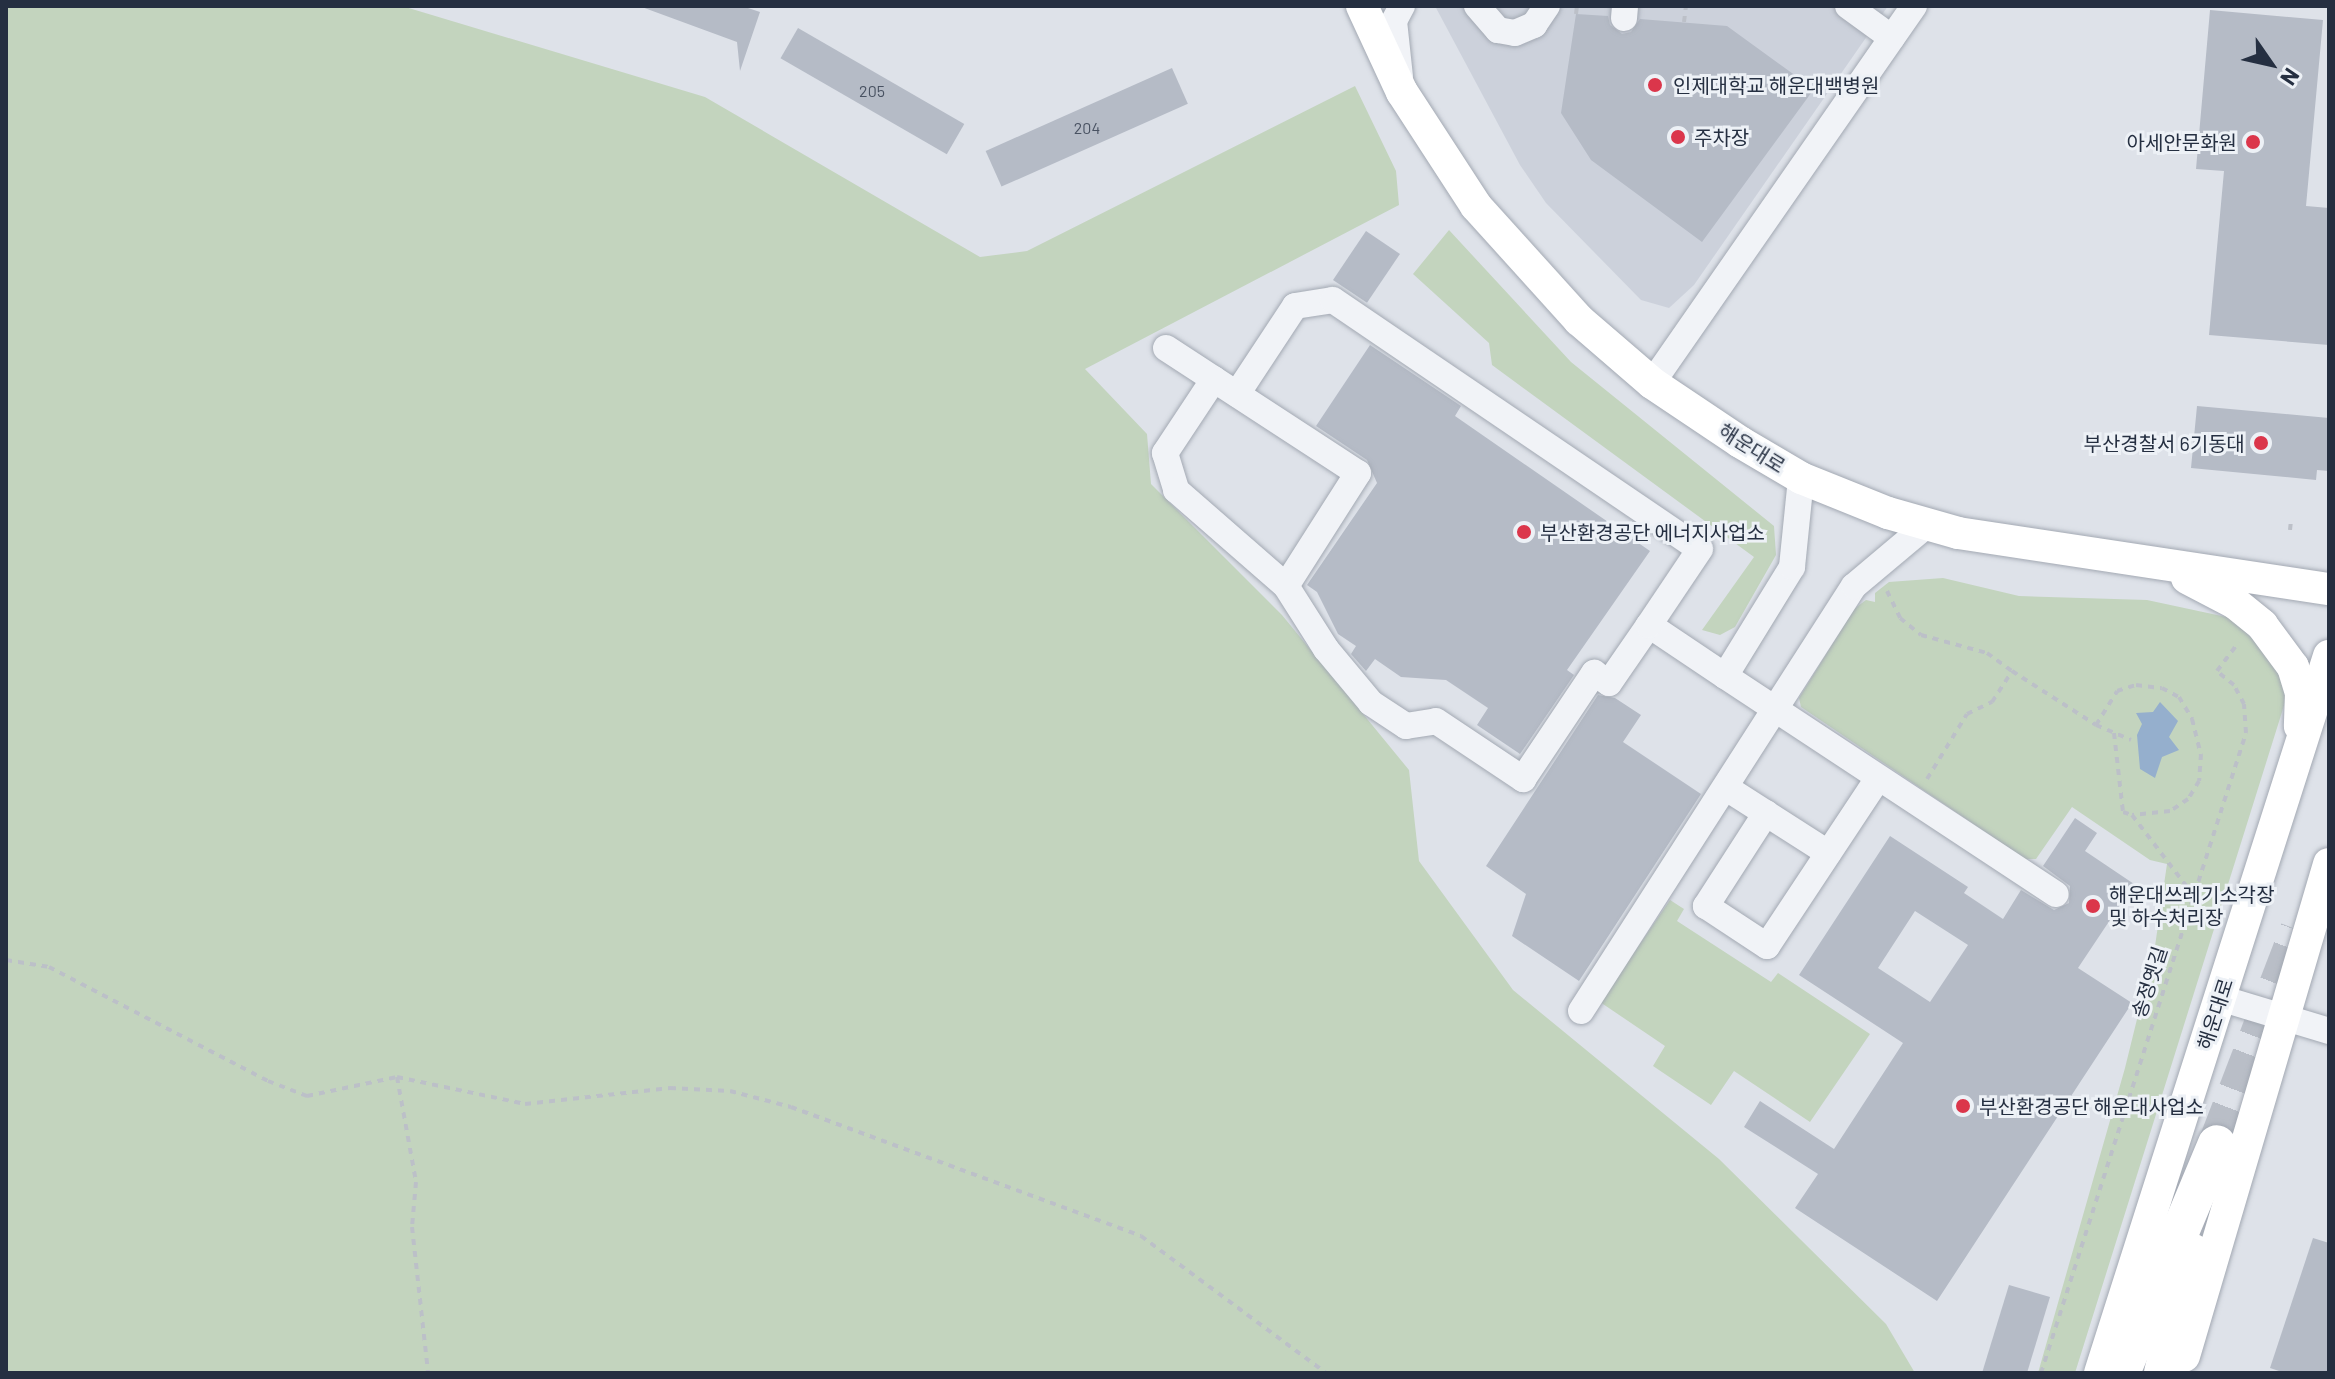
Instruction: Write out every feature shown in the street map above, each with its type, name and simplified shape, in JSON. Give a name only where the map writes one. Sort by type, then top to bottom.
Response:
[{"type":"highway","points":[[2121,1373],[2217,1144],[2163,1373]]},
{"type":"main road","name":"해운대로","points":[[1362,6],[1402,92],[1476,206],[1579,320],[1652,383],[1801,478],[1928,524],[2163,565],[2329,589]]},
{"type":"main road","points":[[2163,565],[2235,603],[2262,625],[2293,667],[2301,693],[2300,747]]},
{"type":"main road","name":"해운대로","points":[[2100,1373],[2329,656]]},
{"type":"main road","points":[[2179,1373],[2287,1018],[2329,864]]},
{"type":"street","points":[[1402,6],[1394,21],[1402,92]]},
{"type":"street","points":[[1477,6],[1498,30],[1515,33],[1534,25],[1547,6]]},
{"type":"street","points":[[1848,6],[1892,38]]},
{"type":"street","points":[[1652,383],[1914,6]]},
{"type":"street","points":[[1214,379],[1165,453],[1176,490],[1286,586],[1326,649],[1371,703],[1406,726],[1436,721],[1523,779],[1594,673],[1609,683],[1700,549],[1333,300],[1295,306],[1237,394]]},
{"type":"street","points":[[1166,348],[1358,473],[1286,586]]},
{"type":"street","points":[[1725,676],[1792,567],[1801,478]]},
{"type":"street","points":[[1581,1011],[1728,789],[1854,586],[1928,524]]},
{"type":"street","points":[[1649,625],[2056,894]]},
{"type":"street","points":[[1766,813],[1706,906],[1767,946],[1878,778]]},
{"type":"street","points":[[1728,789],[1828,853]]},
{"type":"street","points":[[2220,998],[2329,1031]]},
{"type":"path","points":[[1576,14],[1577,6]]},
{"type":"path","points":[[1684,22],[1686,6]]},
{"type":"path","points":[[2290,530],[2291,520]]},
{"type":"path","points":[[1878,566],[1888,585],[1886,596],[1911,626],[1947,644],[1987,653],[2096,725],[2131,740]]},
{"type":"path","name":"송정옛길","points":[[2041,1373],[2246,733],[2244,704],[2234,685],[2217,671],[2241,638],[2248,643]]},
{"type":"path","points":[[1914,801],[1967,714],[1992,702],[2012,671]]},
{"type":"path","points":[[2096,725],[2117,691],[2136,685],[2162,688],[2179,697],[2192,719],[2201,754],[2199,781],[2188,799],[2170,811],[2132,815],[2123,812],[2114,733]]},
{"type":"path","points":[[2132,815],[2187,887],[2190,904]]},
{"type":"path","points":[[6,960],[49,967],[268,1081],[307,1096],[397,1077],[525,1104],[670,1088],[730,1091],[791,1107],[1141,1236],[1326,1373]]},
{"type":"path","points":[[397,1077],[416,1182],[412,1227],[428,1373]]},
{"type":"shaded area","name":"인제대학교 해운대백병원","points":[[1435,6],[1888,6],[1694,285],[1669,308],[1641,300],[1546,203],[1520,165]]},
{"type":"green space","points":[[6,6],[402,6],[705,97],[980,257],[1027,251],[1355,86],[1396,171],[1399,205],[1085,369],[1147,434],[1151,484],[1282,615],[1409,770],[1419,861],[1513,990],[1719,1159],[1886,1324],[1915,1373],[6,1373]]},
{"type":"green space","points":[[1449,230],[1571,362],[1774,526],[1776,555],[1735,627],[1720,635],[1702,630],[1754,557],[1492,365],[1489,343],[1413,274]]},
{"type":"green space","points":[[1943,578],[2019,596],[2147,600],[2231,618],[2274,659],[2287,696],[2075,1373],[2038,1373],[2125,1068],[2155,946],[2167,864],[2150,860],[2072,807],[2036,859],[2025,859],[1801,707],[1799,698],[1854,609],[1866,600],[1875,602],[1875,593],[1889,582]]},
{"type":"green space","points":[[1670,900],[1684,909],[1677,921],[1771,982],[1778,973],[1870,1034],[1810,1122],[1734,1071],[1711,1105],[1653,1066],[1665,1046],[1600,1002]]},
{"type":"water","points":[[2160,702],[2178,721],[2169,737],[2179,750],[2162,757],[2155,778],[2140,769],[2137,735],[2142,724],[2136,713],[2153,712]]},
{"type":"building","points":[[639,6],[742,6],[760,12],[740,71],[737,42]]},
{"type":"building","points":[[2210,10],[2323,20],[2306,206],[2329,208],[2329,345],[2209,335],[2224,171],[2196,169]]},
{"type":"building","name":"주차장","points":[[1576,14],[1608,16],[1610,25],[1622,34],[1631,32],[1640,19],[1727,26],[1814,89],[1702,242],[1591,160],[1561,113]]},
{"type":"building","points":[[798,28],[964,124],[947,154],[780,58]]},
{"type":"building","points":[[1172,68],[1188,104],[1001,187],[986,151]]},
{"type":"building","points":[[1366,231],[1400,254],[1367,303],[1333,280]]},
{"type":"building","points":[[1370,345],[1461,406],[1455,416],[1650,551],[1567,670],[1574,675],[1520,754],[1477,725],[1488,708],[1446,680],[1401,677],[1375,659],[1366,671],[1351,654],[1356,646],[1338,634],[1317,592],[1307,585],[1377,483],[1367,460],[1316,426]]},
{"type":"building","name":"부산경찰서 6기동대","points":[[2197,406],[2329,418],[2329,471],[2317,470],[2316,480],[2191,468]]},
{"type":"building","points":[[1598,695],[1615,698],[1641,715],[1623,742],[1701,794],[1579,981],[1512,936],[1526,894],[1486,866]]},
{"type":"building","name":"부산환경공단 해운대사업소","points":[[2075,818],[2097,833],[2085,851],[2134,884],[2078,968],[2132,1003],[1937,1301],[1795,1208],[1818,1174],[1744,1127],[1760,1101],[1834,1149],[1903,1043],[1799,975],[1890,836],[1968,887],[1964,893],[2003,919],[2021,890],[2054,910],[2069,903],[2070,886],[2043,866]],"holes":[[[1915,911],[1968,945],[1930,1002],[1878,968]]]},
{"type":"building","points":[[2313,1238],[2329,1243],[2329,1373],[2285,1373],[2270,1368]]},
{"type":"building","points":[[2009,1285],[2050,1297],[2027,1373],[1982,1373]]},
{"type":"tunnel","points":[[2217,1144],[2299,930]]},
{"type":"place","name":"인제대학교 해운대백병원","points":[[1655,85]]},
{"type":"place","name":"주차장","points":[[1678,137]]},
{"type":"place","name":"아세안문화원","points":[[2253,142]]},
{"type":"place","name":"부산경찰서 6기동대","points":[[2261,443]]},
{"type":"place","name":"부산환경공단 에너지사업소","points":[[1524,532]]},
{"type":"place","name":"해운대쓰레기소각장 및 하수처리장","points":[[2093,906]]},
{"type":"place","name":"부산환경공단 해운대사업소","points":[[1963,1106]]}]
